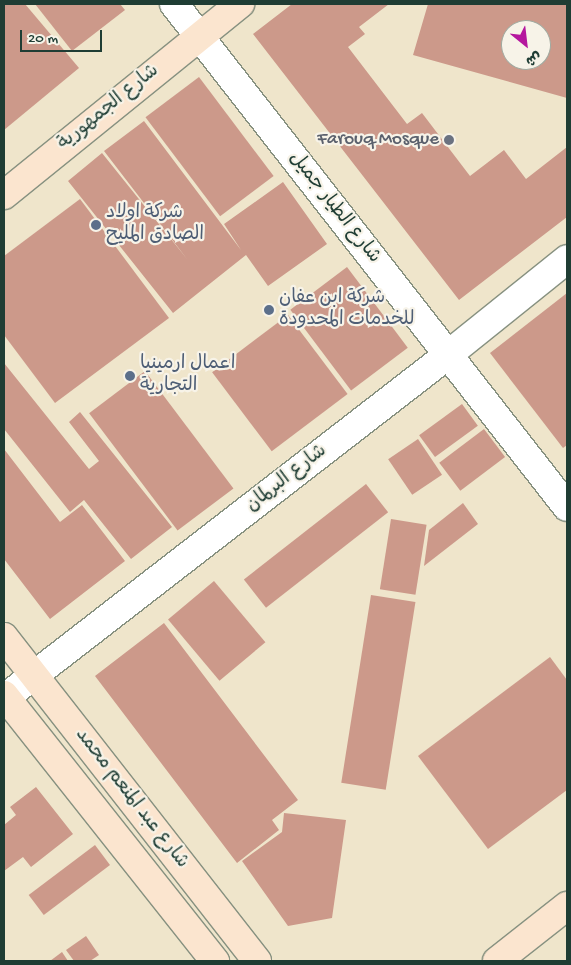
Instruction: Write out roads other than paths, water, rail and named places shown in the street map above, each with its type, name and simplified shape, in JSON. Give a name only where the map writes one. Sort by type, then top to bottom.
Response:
[{"type":"street","name":"شارع الطيار جميل","points":[[174,4],[567,507]]},
{"type":"street","name":"شارع الجمهورية","points":[[4,195],[199,35],[240,4]]},
{"type":"street","name":"شارع البرلمان","points":[[5,696],[35,675],[449,354],[567,259]]},
{"type":"street","name":"شارع عبد المنعم محمد","points":[[4,637],[257,961]]},
{"type":"street","name":"شارع عبد المنعم محمد","points":[[5,696],[215,961]]},
{"type":"street","points":[[497,961],[567,906]]},
{"type":"place","name":"Farouq Mosque","points":[[449,140]]},
{"type":"place","name":"شركة اولاد الصادق المليح","points":[[96,225]]},
{"type":"place","name":"شركة ابن عفان للخدمات المحدودة","points":[[269,310]]},
{"type":"place","name":"اعمال ارمينيا التجارية","points":[[130,376]]}]
